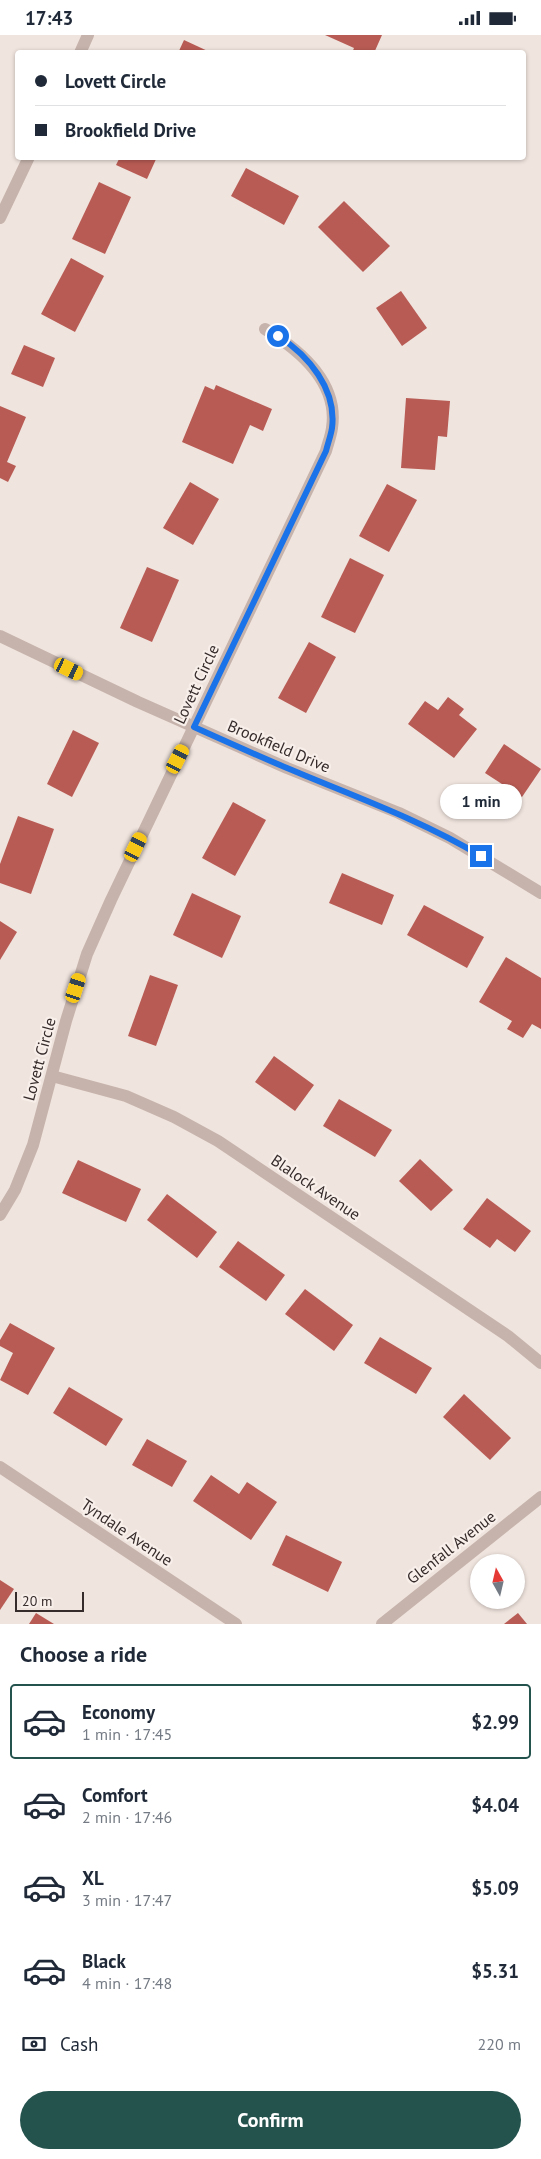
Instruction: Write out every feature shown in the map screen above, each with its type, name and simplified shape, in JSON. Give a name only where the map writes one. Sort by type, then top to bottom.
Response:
[{"type":"street","points":[[81,50],[88,35]]},
{"type":"street","points":[[0,218],[28,160]]},
{"type":"street","name":"Lovett Circle","points":[[0,1215],[15,1190],[33,1145],[66,1021],[87,954],[326,451],[332,428],[329,397],[320,375],[290,344],[265,329]]},
{"type":"street","name":"Brookfield Drive","points":[[0,636],[194,727],[287,768],[399,813],[450,838],[541,893]]},
{"type":"street","name":"Blalock Avenue","points":[[52,1076],[126,1096],[174,1117],[218,1141],[508,1336],[541,1363]]},
{"type":"street","name":"Tyndale Avenue","points":[[0,1467],[236,1624]]},
{"type":"street","name":"Glenfall Avenue","points":[[382,1624],[541,1497]]},
{"type":"building","points":[[325,35],[382,35],[375,50],[353,50],[354,48]]},
{"type":"building","points":[[184,40],[206,50],[179,50]]},
{"type":"building","points":[[118,160],[156,160],[147,179],[116,165]]},
{"type":"building","points":[[246,168],[299,196],[284,225],[231,196]]},
{"type":"building","points":[[99,182],[131,197],[105,254],[72,239]]},
{"type":"building","points":[[344,201],[390,246],[363,272],[318,227]]},
{"type":"building","points":[[71,258],[104,276],[75,332],[41,314]]},
{"type":"building","points":[[401,291],[427,328],[402,346],[376,308]]},
{"type":"building","points":[[24,345],[55,358],[43,387],[11,374]]},
{"type":"building","points":[[216,385],[272,409],[263,431],[250,425],[233,464],[182,442],[205,386],[214,390]]},
{"type":"building","points":[[406,398],[450,401],[447,437],[438,436],[435,470],[401,468]]},
{"type":"building","points":[[0,406],[26,417],[7,462],[16,466],[8,482],[0,478]]},
{"type":"building","points":[[190,482],[219,499],[193,545],[163,528]]},
{"type":"building","points":[[387,484],[417,500],[389,552],[359,536]]},
{"type":"building","points":[[350,558],[384,575],[355,633],[321,617]]},
{"type":"building","points":[[147,567],[179,580],[152,642],[120,628]]},
{"type":"building","points":[[309,642],[336,657],[306,713],[278,698]]},
{"type":"building","points":[[448,697],[464,709],[459,715],[477,729],[454,758],[408,724],[425,701],[438,710]]},
{"type":"building","points":[[73,730],[99,743],[72,797],[47,784]]},
{"type":"building","points":[[504,744],[541,769],[522,797],[485,773]]},
{"type":"building","points":[[233,802],[266,820],[235,876],[202,858]]},
{"type":"building","points":[[18,816],[54,829],[31,894],[0,883],[0,864]]},
{"type":"building","points":[[342,873],[394,895],[382,925],[329,903]]},
{"type":"building","points":[[192,893],[241,916],[222,958],[173,935]]},
{"type":"building","points":[[424,905],[484,937],[467,968],[407,935]]},
{"type":"building","points":[[0,921],[17,932],[0,960]]},
{"type":"building","points":[[506,957],[541,978],[541,1029],[532,1024],[523,1038],[507,1029],[512,1021],[479,1002]]},
{"type":"building","points":[[150,975],[178,985],[156,1046],[128,1036]]},
{"type":"building","points":[[274,1056],[314,1085],[295,1111],[255,1082]]},
{"type":"building","points":[[339,1099],[392,1130],[375,1157],[323,1126]]},
{"type":"building","points":[[420,1159],[453,1190],[431,1211],[399,1181]]},
{"type":"building","points":[[78,1160],[141,1189],[126,1222],[62,1193]]},
{"type":"building","points":[[167,1194],[217,1232],[197,1258],[147,1220]]},
{"type":"building","points":[[487,1198],[531,1231],[515,1252],[497,1239],[490,1248],[463,1229]]},
{"type":"building","points":[[238,1241],[285,1275],[266,1301],[219,1267]]},
{"type":"building","points":[[305,1289],[353,1325],[334,1351],[285,1314]]},
{"type":"building","points":[[10,1323],[55,1348],[28,1395],[0,1380],[13,1353],[0,1346],[0,1340]]},
{"type":"building","points":[[380,1337],[432,1368],[416,1394],[364,1363]]},
{"type":"building","points":[[69,1387],[123,1419],[106,1446],[53,1413]]},
{"type":"building","points":[[464,1394],[511,1438],[490,1460],[443,1417]]},
{"type":"building","points":[[147,1439],[187,1461],[172,1487],[132,1465]]},
{"type":"building","points":[[211,1475],[239,1494],[247,1482],[277,1502],[251,1540],[193,1501]]},
{"type":"building","points":[[286,1535],[342,1562],[328,1592],[272,1565]]},
{"type":"building","points":[[0,1580],[14,1589],[0,1610]]},
{"type":"building","points":[[36,1613],[54,1624],[29,1624]]},
{"type":"building","points":[[518,1613],[527,1624],[504,1624]]},
{"type":"route","points":[[278,336],[290,344],[320,375],[329,397],[332,428],[326,451],[194,727],[287,768],[399,813],[450,838],[481,856]]}]
